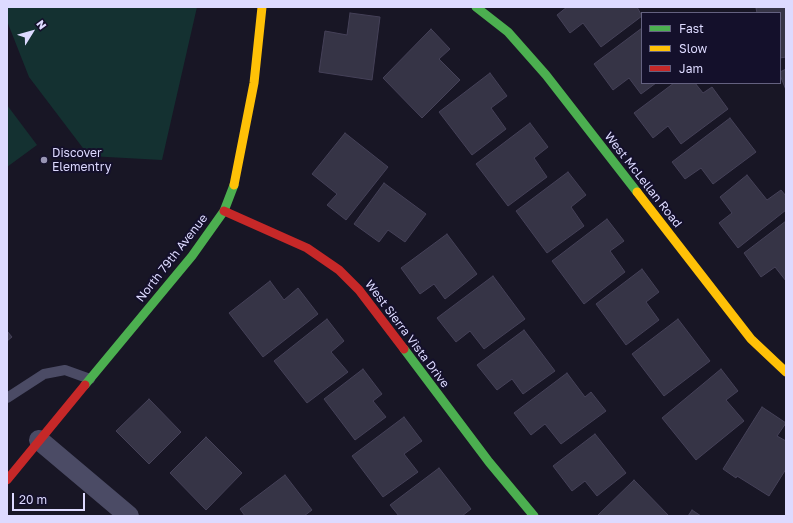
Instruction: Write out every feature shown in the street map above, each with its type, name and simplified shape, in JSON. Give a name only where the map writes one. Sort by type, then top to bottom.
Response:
[{"type":"street","name":"North 79th Avenue","points":[[7,480],[192,256],[224,211],[233,188],[254,84],[262,7]]},
{"type":"street","name":"West McLellan Road","points":[[476,7],[508,32],[546,76],[751,339],[786,372]]},
{"type":"street","name":"West Sierra Vista Drive","points":[[224,211],[307,248],[338,270],[359,290],[489,462],[534,516]]},
{"type":"street","points":[[39,440],[129,516]]},
{"type":"lane","points":[[7,398],[44,374],[65,370],[90,379]]},
{"type":"green space","points":[[7,7],[197,7],[162,160],[89,156],[29,77],[7,21]]},
{"type":"green space","points":[[7,105],[37,145],[7,167]]},
{"type":"building","points":[[567,7],[637,7],[641,17],[601,47],[583,23],[570,33],[557,15]]},
{"type":"building","points":[[786,7],[786,57],[781,58],[781,12],[757,12],[756,8]]},
{"type":"building","points":[[350,13],[380,17],[372,80],[319,72],[325,31],[347,35]]},
{"type":"building","points":[[431,29],[450,49],[439,59],[460,80],[422,118],[383,78]]},
{"type":"building","points":[[641,29],[641,84],[655,84],[641,94],[629,78],[613,90],[594,64]]},
{"type":"building","points":[[786,69],[786,90],[781,78],[781,72]]},
{"type":"building","points":[[490,73],[507,96],[491,108],[506,129],[472,155],[439,112]]},
{"type":"building","points":[[673,84],[696,84],[703,93],[712,87],[728,109],[681,144],[668,126],[653,138],[634,113]]},
{"type":"building","points":[[730,118],[756,152],[713,184],[701,168],[685,179],[672,162]]},
{"type":"building","points":[[530,123],[548,147],[534,158],[547,177],[508,206],[476,164]]},
{"type":"building","points":[[345,133],[388,167],[346,220],[327,205],[337,194],[312,174]]},
{"type":"building","points":[[568,172],[586,195],[571,207],[584,226],[547,253],[516,211]]},
{"type":"building","points":[[747,175],[767,200],[781,190],[786,196],[786,210],[738,248],[719,223],[732,213],[720,197]]},
{"type":"building","points":[[384,183],[426,214],[405,242],[388,230],[379,242],[354,224]]},
{"type":"building","points":[[607,219],[624,241],[610,251],[625,272],[584,304],[552,261]]},
{"type":"building","points":[[786,221],[786,281],[775,267],[761,277],[744,253]]},
{"type":"building","points":[[447,234],[477,274],[445,299],[434,284],[420,294],[401,268]]},
{"type":"building","points":[[642,269],[659,292],[646,302],[659,320],[626,345],[596,304]]},
{"type":"building","points":[[493,276],[525,319],[484,349],[470,331],[456,342],[437,318]]},
{"type":"building","points":[[270,281],[284,300],[298,288],[318,314],[263,357],[229,313]]},
{"type":"building","points":[[327,319],[344,341],[331,352],[348,372],[307,403],[274,361]]},
{"type":"building","points":[[678,319],[710,361],[664,396],[632,354]]},
{"type":"building","points":[[524,330],[555,371],[523,394],[512,379],[497,390],[477,365]]},
{"type":"building","points":[[7,331],[12,337],[7,341]]},
{"type":"building","points":[[363,369],[382,394],[373,401],[386,417],[355,440],[324,399]]},
{"type":"building","points":[[721,369],[738,391],[726,400],[744,421],[696,460],[662,418]]},
{"type":"building","points":[[567,373],[585,397],[591,392],[606,411],[561,444],[545,424],[531,435],[514,413]]},
{"type":"building","points":[[149,399],[181,432],[149,464],[116,431]]},
{"type":"building","points":[[762,407],[786,423],[777,436],[786,441],[786,469],[769,496],[723,469]]},
{"type":"building","points":[[404,417],[422,441],[404,454],[418,472],[383,497],[352,456]]},
{"type":"building","points":[[595,434],[626,473],[597,496],[585,481],[572,491],[553,466]]},
{"type":"building","points":[[206,437],[242,473],[206,510],[170,473]]},
{"type":"building","points":[[439,468],[471,509],[462,516],[399,516],[390,505]]},
{"type":"building","points":[[285,475],[312,510],[304,516],[245,516],[240,509]]},
{"type":"building","points":[[634,480],[669,516],[597,516]]},
{"type":"building","points":[[692,510],[701,516],[688,516]]},
{"type":"traffic: fast","points":[[476,7],[508,32],[546,75],[637,192]]},
{"type":"traffic: fast","points":[[85,385],[192,256],[224,211],[234,185]]},
{"type":"traffic: fast","points":[[404,349],[489,462],[534,516]]},
{"type":"traffic: slow","points":[[234,185],[254,83],[262,7]]},
{"type":"traffic: slow","points":[[637,192],[751,339],[786,372]]},
{"type":"traffic: jam","points":[[224,211],[307,248],[339,270],[359,290],[404,349]]},
{"type":"traffic: jam","points":[[7,480],[85,385]]},
{"type":"place","name":"Discover Elementry","points":[[44,160]]}]
